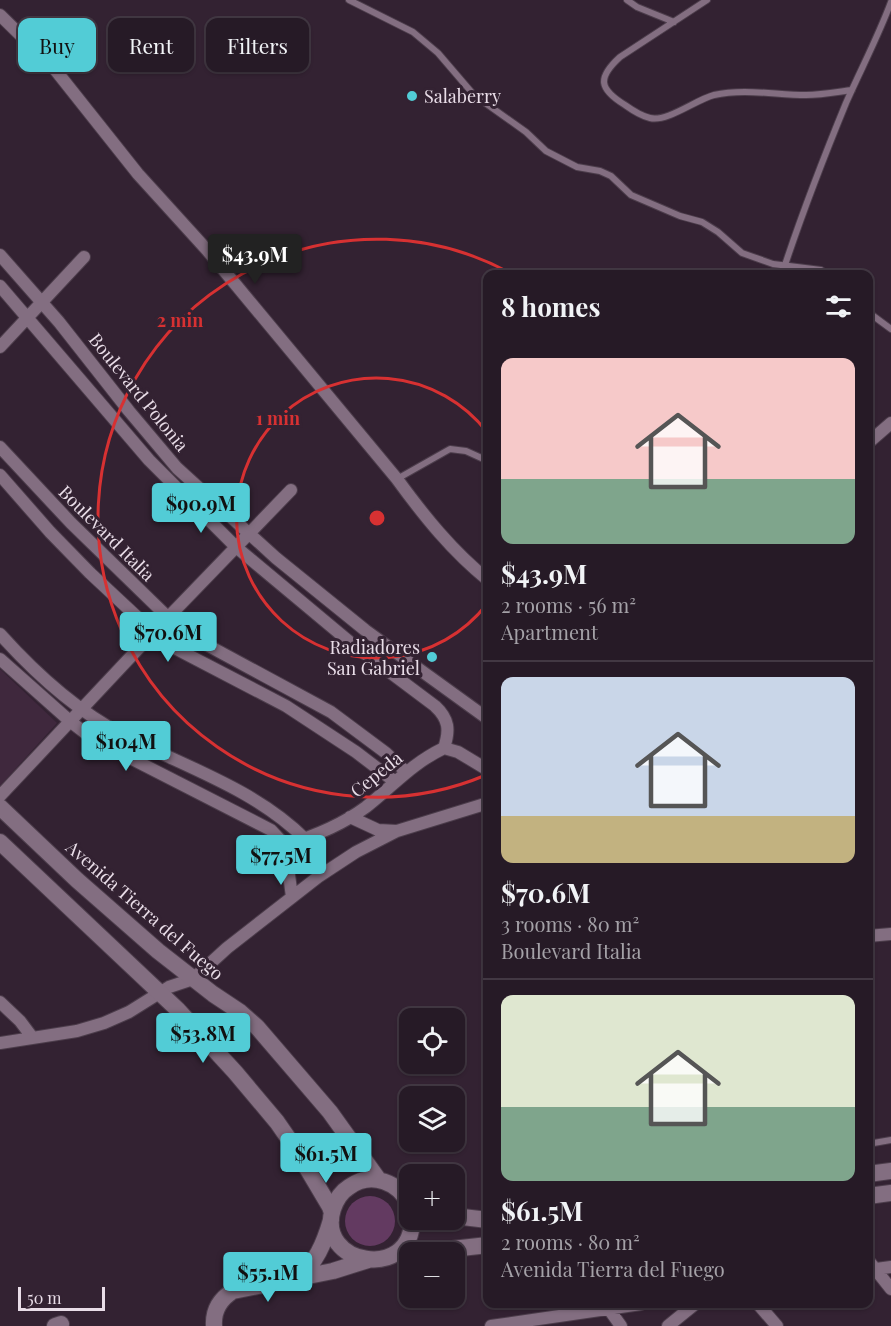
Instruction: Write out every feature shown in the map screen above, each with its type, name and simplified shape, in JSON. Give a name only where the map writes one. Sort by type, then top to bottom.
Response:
[{"type":"street","points":[[0,15],[53,67],[138,174],[200,243],[448,543],[483,575]]},
{"type":"street","name":"Boulevard Polonia","points":[[0,255],[170,460],[249,533],[365,630],[483,715]]},
{"type":"street","points":[[0,347],[84,257]]},
{"type":"street","name":"Boulevard Polonia","points":[[0,286],[149,460],[236,547],[351,643],[444,715],[449,726],[444,748]]},
{"type":"street","points":[[873,439],[891,423]]},
{"type":"street","name":"Boulevard Italia","points":[[0,447],[71,524],[168,618],[193,639],[331,712],[379,747],[406,771]]},
{"type":"street","points":[[0,475],[74,556],[153,633],[176,650],[286,706],[356,752],[394,781]]},
{"type":"street","points":[[0,796],[71,722],[81,708],[291,490]]},
{"type":"street","points":[[0,634],[38,672],[81,708],[122,734],[202,771],[258,803],[292,826],[305,839]]},
{"type":"street","points":[[0,659],[93,739],[271,830],[285,845],[292,897]]},
{"type":"street","points":[[444,748],[458,752],[483,767]]},
{"type":"street","name":"Cepeda","points":[[285,845],[305,839],[350,817],[406,771],[444,748]]},
{"type":"street","points":[[0,1042],[77,1031],[129,1012],[159,993],[193,979],[227,948],[292,897],[356,852],[397,831],[483,805]]},
{"type":"street","name":"Avenida Tierra del Fuego","points":[[0,807],[77,880],[158,951],[240,1012],[257,1028],[330,1112],[378,1179]]},
{"type":"street","points":[[350,817],[378,830],[397,831]]},
{"type":"street","points":[[0,842],[184,1016],[277,1122],[295,1148],[330,1206],[332,1228],[340,1245],[354,1256],[369,1260]]},
{"type":"street","points":[[873,936],[891,934]]},
{"type":"street","points":[[0,1002],[20,1021],[32,1037]]},
{"type":"street","points":[[873,1173],[891,1171]]},
{"type":"street","points":[[298,1279],[321,1249],[336,1200],[348,1187],[363,1180],[378,1179],[399,1190]]},
{"type":"street","points":[[873,1195],[891,1193]]},
{"type":"street","points":[[465,1218],[483,1220]]},
{"type":"street","points":[[387,1257],[398,1251],[405,1243],[411,1230]]},
{"type":"street","points":[[465,1248],[483,1246]]},
{"type":"street","points":[[214,1326],[213,1317],[220,1302],[233,1291],[298,1279],[369,1260],[399,1255]]},
{"type":"street","points":[[873,1266],[891,1266]]},
{"type":"street","points":[[873,1268],[891,1289]]},
{"type":"street","points":[[491,1326],[595,1308]]},
{"type":"street","points":[[608,1308],[621,1326]]},
{"type":"street","points":[[668,1326],[690,1308]]},
{"type":"street","points":[[761,1308],[777,1326]]},
{"type":"lane","points":[[349,0],[413,32],[438,53],[474,95],[526,132],[546,151],[577,167],[600,171],[611,176],[631,195],[680,216],[702,222],[718,232],[742,254],[773,264],[821,270]]},
{"type":"lane","points":[[627,0],[637,7],[674,22]]},
{"type":"lane","points":[[707,0],[620,57],[608,68],[603,81],[605,90],[613,98],[649,118],[661,118],[710,96],[724,93],[808,95],[852,90]]},
{"type":"lane","points":[[784,270],[792,242],[852,90],[891,2]]},
{"type":"lane","points":[[873,316],[891,329]]},
{"type":"lane","points":[[397,480],[450,449],[466,451],[483,459]]},
{"type":"lane","points":[[873,1143],[891,1140]]},
{"type":"shaded area","points":[[0,669],[57,723],[0,786]]},
{"type":"shaded area","points":[[370,1196],[388,1203],[395,1221],[388,1239],[370,1246],[352,1239],[345,1221],[352,1203]]},
{"type":"place","name":"Salaberry","points":[[412,96]]},
{"type":"place","name":"Radiadores San Gabriel","points":[[432,657]]}]
